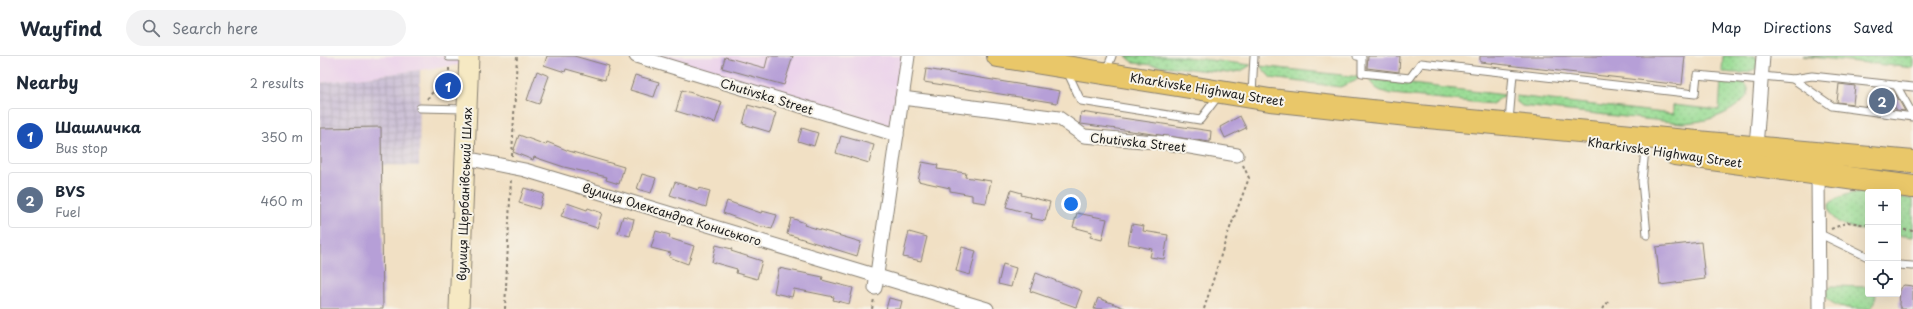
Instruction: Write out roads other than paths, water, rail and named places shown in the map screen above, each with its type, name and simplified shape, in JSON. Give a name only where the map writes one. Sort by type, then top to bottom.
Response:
[{"type":"highway","name":"Kharkivske Highway Street","points":[[998,56],[1065,67],[1109,65],[1222,92],[1252,96],[1417,116],[1509,125],[1755,156],[1818,174],[1913,187]]},
{"type":"highway","name":"Kharkivske Highway Street","points":[[1417,116],[1645,150],[1913,162]]},
{"type":"main road","name":"вулиця Щербанівський Шлях","points":[[459,309],[469,57]]},
{"type":"street","name":"Chutivska Street","points":[[636,56],[897,135]]},
{"type":"street","points":[[876,282],[908,56]]},
{"type":"street","points":[[1755,156],[1763,56]]},
{"type":"street","name":"Chutivska Street","points":[[902,98],[1059,118],[1084,136],[1167,144],[1237,155]]},
{"type":"street","name":"вулиця Олександра Кониського","points":[[465,158],[511,167],[876,282],[987,309]]},
{"type":"street","points":[[1818,174],[1820,234],[1819,309]]},
{"type":"lane","points":[[1252,96],[1254,56]]},
{"type":"lane","points":[[1357,56],[1362,57],[1362,73],[1369,74],[1410,78],[1421,63],[1695,94],[1697,74],[1761,78],[1792,78],[1812,76],[1913,87]]},
{"type":"lane","points":[[448,57],[469,57]]},
{"type":"lane","points":[[1065,67],[1081,101],[1095,104],[1200,120],[1222,92]]},
{"type":"lane","points":[[1509,125],[1513,74]]},
{"type":"lane","points":[[1792,78],[1832,106],[1913,116]]},
{"type":"lane","points":[[1896,85],[1913,116]]},
{"type":"lane","points":[[420,108],[467,109]]},
{"type":"lane","points":[[1645,150],[1642,181],[1648,235]]},
{"type":"lane","points":[[1820,234],[1865,256]]},
{"type":"lane","points":[[1901,265],[1913,266]]},
{"type":"place","name":"Шашличка","points":[[448,86]]},
{"type":"place","name":"BVS","points":[[1882,101]]}]
